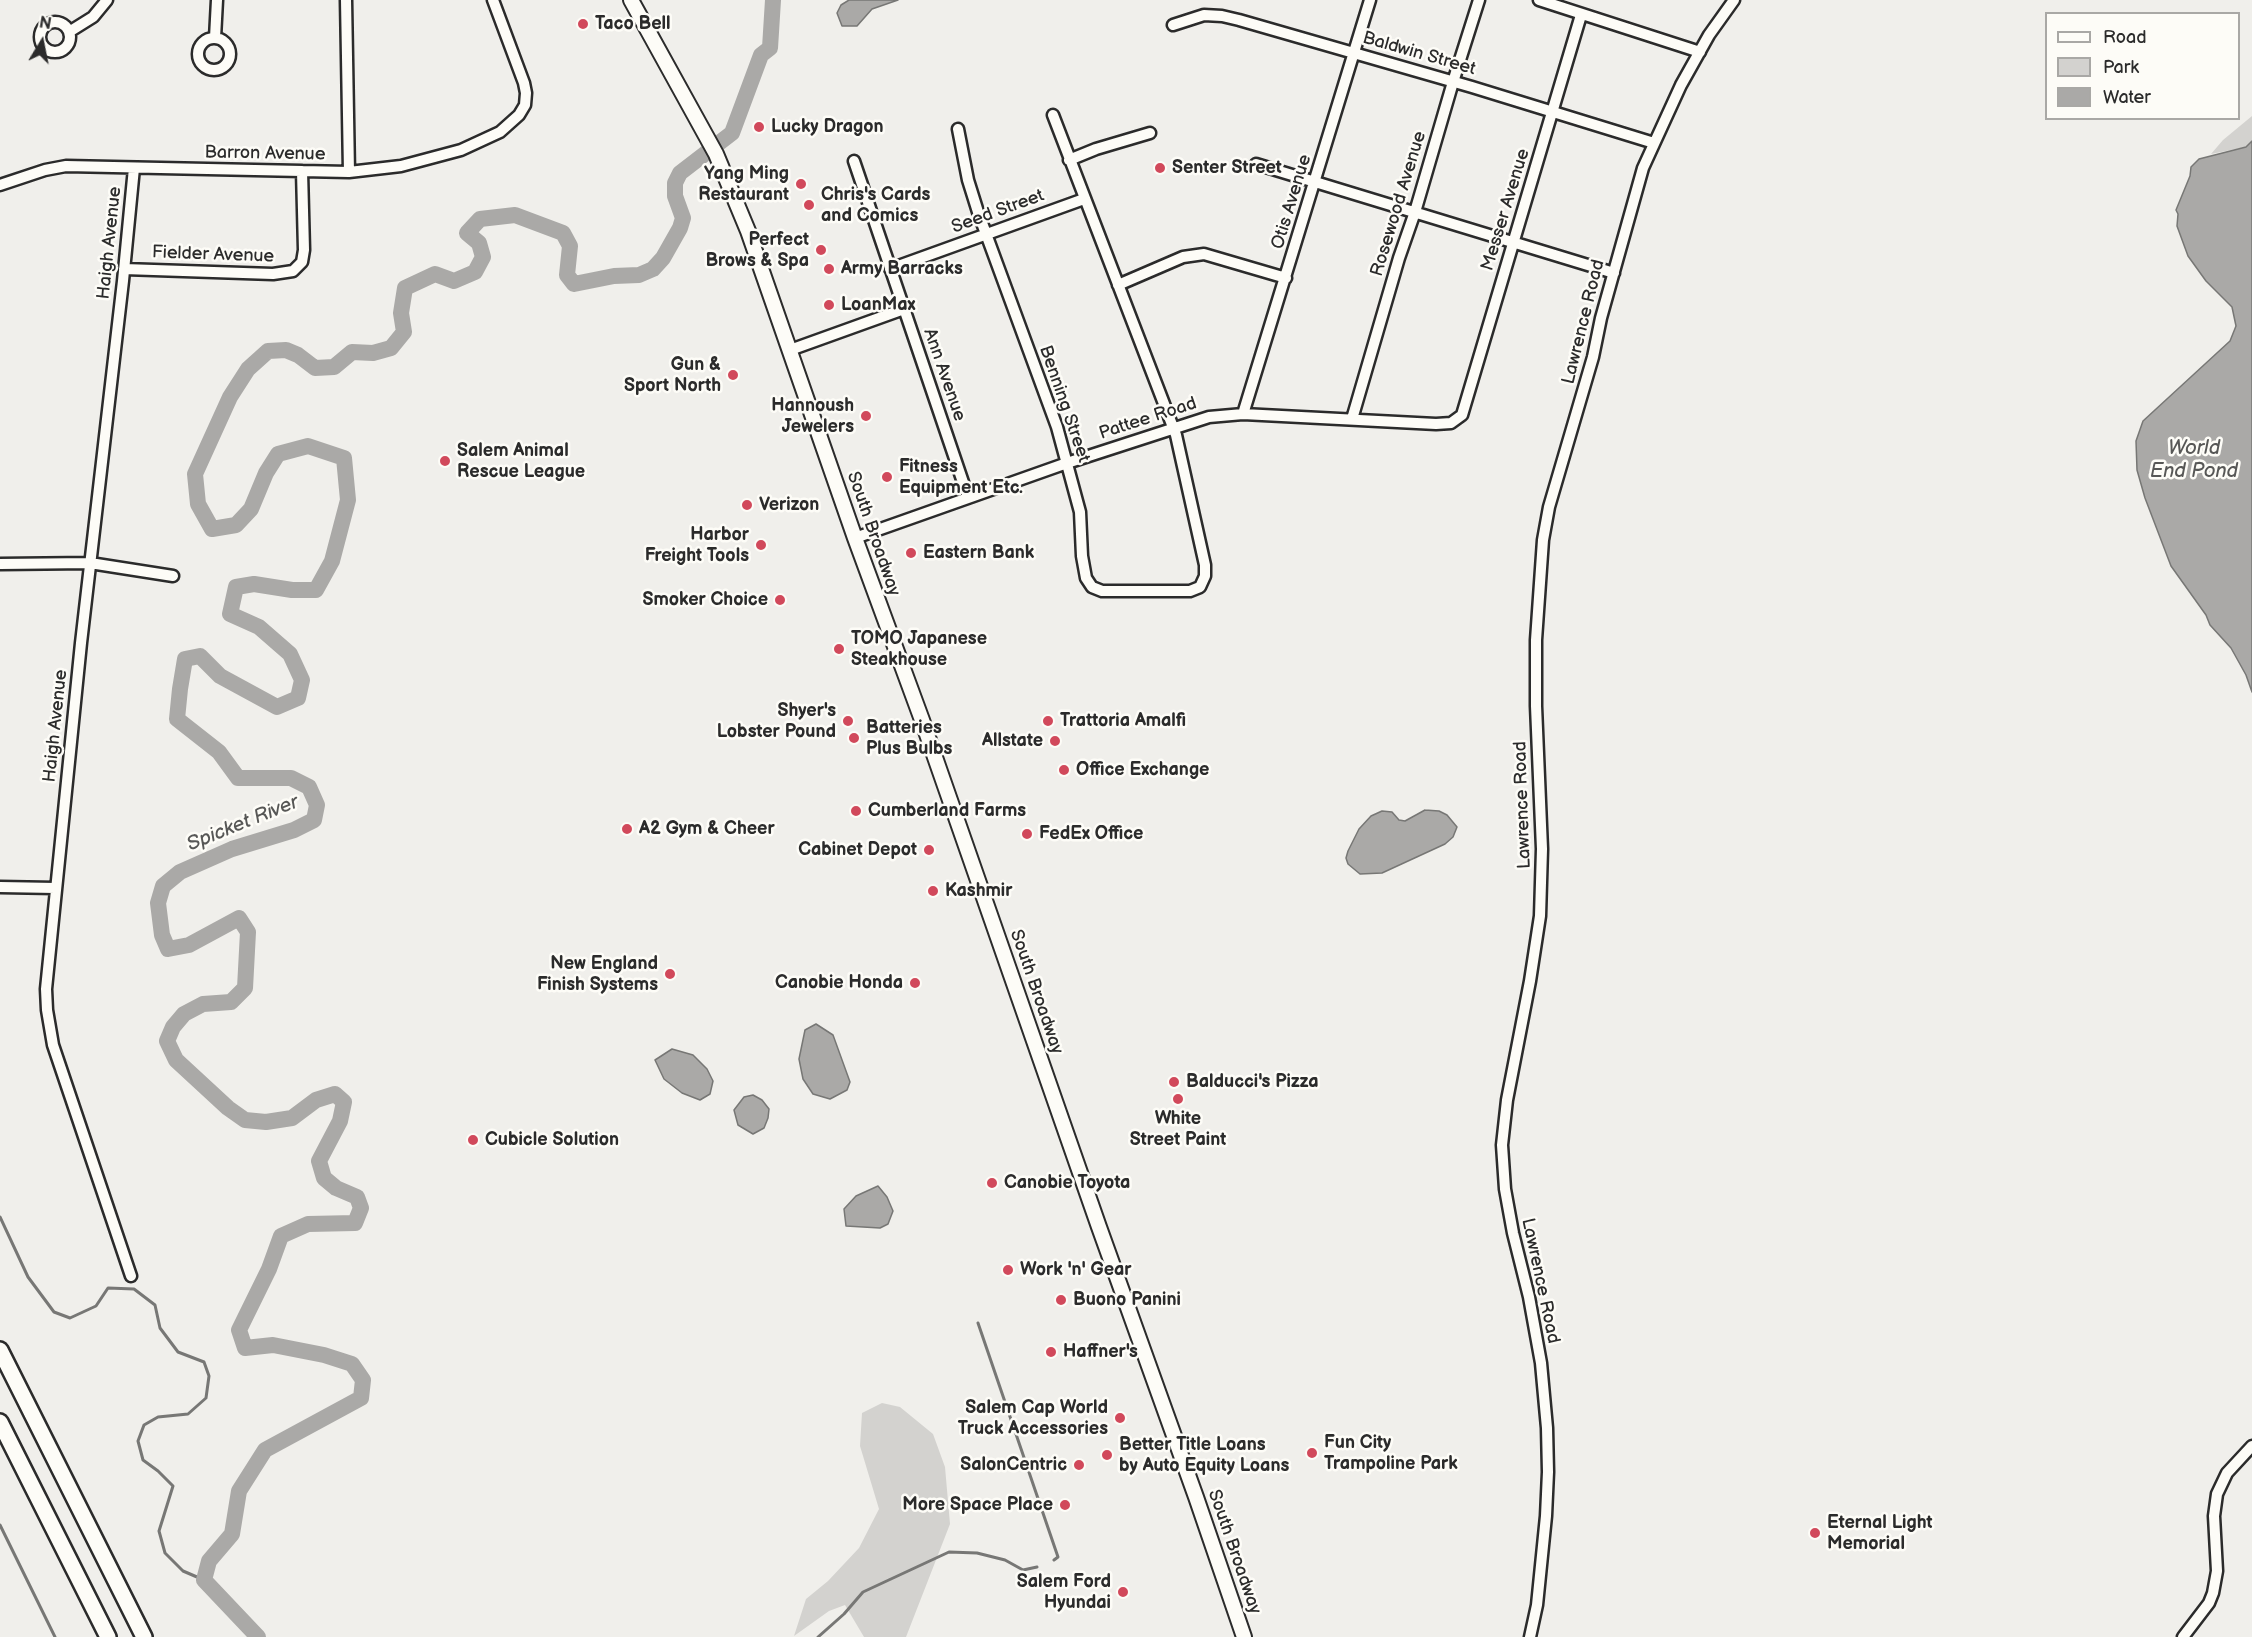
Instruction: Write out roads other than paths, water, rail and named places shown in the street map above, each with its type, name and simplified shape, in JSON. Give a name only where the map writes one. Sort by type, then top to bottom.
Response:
[{"type":"highway","points":[[0,1350],[144,1637]]},
{"type":"highway","points":[[0,1422],[108,1637]]},
{"type":"main road","name":"South Broadway","points":[[631,0],[716,154],[748,231],[1244,1637]]},
{"type":"street","points":[[69,32],[93,16],[107,0]]},
{"type":"street","points":[[215,38],[217,0]]},
{"type":"street","points":[[346,0],[349,172]]},
{"type":"street","name":"Barron Avenue","points":[[0,185],[45,170],[66,166],[349,172],[401,166],[461,150],[500,132],[519,115],[525,105],[524,83],[493,0]]},
{"type":"street","name":"Otis Avenue","points":[[1243,414],[1356,53],[1370,0]]},
{"type":"street","name":"Rosewood Avenue","points":[[1352,419],[1479,0]]},
{"type":"street","points":[[1539,0],[1700,52]]},
{"type":"street","name":"Lawrence Road","points":[[1530,1637],[1538,1595],[1546,1516],[1547,1428],[1541,1363],[1507,1200],[1502,1145],[1507,1100],[1540,916],[1542,834],[1536,706],[1536,640],[1543,540],[1636,190],[1671,105],[1700,52],[1734,0]]},
{"type":"street","name":"Baldwin Street","points":[[1173,25],[1204,15],[1221,16],[1356,53],[1654,143]]},
{"type":"street","name":"Messer Avenue","points":[[1462,415],[1581,15]]},
{"type":"street","points":[[1053,115],[1173,428]]},
{"type":"street","name":"Benning Street","points":[[958,129],[968,180],[1057,427],[1080,512],[1082,556],[1086,578],[1092,587],[1113,592],[1179,592],[1200,587],[1205,576],[1205,565],[1173,428]]},
{"type":"street","points":[[1069,159],[1150,133]]},
{"type":"street","name":"Ann Avenue","points":[[854,161],[968,497]]},
{"type":"street","points":[[1256,164],[1614,273]]},
{"type":"street","name":"Haigh Avenue","points":[[131,1276],[53,1045],[46,989],[55,888],[134,168]]},
{"type":"street","name":"Fielder Avenue","points":[[124,269],[286,274],[298,267],[304,250],[302,171]]},
{"type":"street","name":"Seed Street","points":[[890,269],[1084,199]]},
{"type":"street","points":[[1118,285],[1183,257],[1204,254],[1286,278]]},
{"type":"street","points":[[790,350],[904,309]]},
{"type":"street","name":"Pattee Road","points":[[855,538],[1067,463],[1209,417],[1243,414],[1436,424],[1451,423],[1462,415]]},
{"type":"street","points":[[0,564],[90,563],[173,576]]},
{"type":"street","points":[[0,887],[55,888]]},
{"type":"street","points":[[2183,1637],[2209,1603],[2213,1593],[2217,1571],[2214,1516],[2217,1494],[2227,1473],[2252,1446]]},
{"type":"water","points":[[849,0],[898,0],[872,9],[857,26],[842,26],[837,13],[841,5]]},
{"type":"water","name":"World End Pond","points":[[2252,141],[2252,692],[2246,675],[2231,648],[2210,625],[2206,615],[2171,566],[2145,498],[2137,470],[2136,441],[2143,421],[2230,341],[2236,326],[2232,307],[2206,281],[2188,256],[2177,226],[2176,210],[2190,176],[2191,167],[2199,159],[2246,147]]},
{"type":"water","points":[[1425,810],[1439,811],[1447,815],[1457,827],[1453,837],[1445,844],[1382,873],[1360,874],[1348,864],[1346,858],[1348,851],[1359,829],[1371,816],[1382,811],[1392,812],[1399,820],[1405,821]]},
{"type":"water","points":[[816,1024],[833,1035],[850,1082],[847,1090],[830,1099],[813,1094],[803,1079],[799,1059],[805,1030]]},
{"type":"water","points":[[672,1049],[693,1055],[707,1069],[713,1081],[710,1094],[700,1100],[682,1093],[664,1079],[655,1060]]},
{"type":"water","points":[[753,1095],[762,1100],[769,1109],[764,1128],[753,1134],[738,1125],[734,1110],[744,1097]]},
{"type":"water","points":[[878,1186],[887,1197],[893,1211],[888,1224],[880,1228],[846,1226],[844,1209],[856,1196]]},
{"type":"waterway","name":"Spicket River","points":[[258,1637],[204,1580],[209,1561],[232,1534],[239,1491],[265,1450],[361,1398],[363,1380],[352,1364],[324,1355],[273,1345],[245,1348],[239,1330],[269,1269],[281,1236],[308,1224],[355,1223],[361,1208],[357,1197],[336,1188],[324,1178],[319,1161],[340,1121],[344,1102],[335,1094],[316,1100],[292,1118],[266,1122],[245,1120],[228,1108],[176,1060],[167,1041],[173,1027],[184,1014],[203,1004],[231,1002],[245,988],[248,932],[239,918],[189,945],[168,949],[162,935],[158,903],[163,886],[180,872],[232,849],[294,830],[314,820],[317,805],[309,787],[291,778],[238,778],[219,752],[177,719],[180,689],[185,659],[200,656],[220,676],[277,707],[298,698],[302,680],[290,654],[259,627],[230,614],[236,587],[254,584],[292,590],[316,590],[332,561],[348,500],[344,458],[308,446],[278,454],[266,473],[251,509],[236,525],[212,529],[198,504],[195,474],[230,397],[248,369],[268,351],[286,350],[298,355],[315,368],[334,367],[352,352],[373,353],[391,348],[404,332],[401,313],[405,288],[435,274],[454,281],[475,272],[483,257],[479,243],[467,233],[480,219],[515,215],[563,233],[570,246],[567,275],[574,284],[614,276],[639,275],[653,269],[663,258],[683,218],[675,196],[675,183],[680,173],[732,133],[761,55],[770,48],[773,0]]},
{"type":"waterway","points":[[0,1217],[28,1277],[54,1312],[70,1318],[96,1306],[108,1288],[134,1289],[155,1305],[160,1328],[178,1352],[204,1362],[209,1376],[206,1398],[188,1414],[158,1417],[144,1425],[138,1441],[143,1460],[173,1486],[159,1531],[165,1553],[183,1571],[204,1580]]},
{"type":"waterway","points":[[978,1323],[1058,1557],[1054,1560]]},
{"type":"waterway","points":[[0,1525],[55,1637]]},
{"type":"waterway","points":[[818,1637],[844,1614],[863,1592],[949,1552],[977,1553],[1005,1560],[1023,1570],[1037,1567]]},
{"type":"place","name":"Taco Bell","points":[[583,24]]},
{"type":"place","name":"Lucky Dragon","points":[[759,127]]},
{"type":"place","name":"Senter Street","points":[[1160,168]]},
{"type":"place","name":"Yang Ming Restaurant","points":[[801,184]]},
{"type":"place","name":"Chris's Cards and Comics","points":[[809,205]]},
{"type":"place","name":"Perfect Brows & Spa","points":[[821,250]]},
{"type":"place","name":"Army Barracks","points":[[829,269]]},
{"type":"place","name":"LoanMax","points":[[829,305]]},
{"type":"place","name":"Gun & Sport North","points":[[733,375]]},
{"type":"place","name":"Hannoush Jewelers","points":[[866,416]]},
{"type":"place","name":"Salem Animal Rescue League","points":[[445,461]]},
{"type":"place","name":"Fitness Equipment Etc.","points":[[887,477]]},
{"type":"place","name":"Verizon","points":[[747,505]]},
{"type":"place","name":"Harbor Freight Tools","points":[[761,545]]},
{"type":"place","name":"Eastern Bank","points":[[911,553]]},
{"type":"place","name":"Smoker Choice","points":[[780,600]]},
{"type":"place","name":"TOMO Japanese Steakhouse","points":[[839,649]]},
{"type":"place","name":"Shyer's Lobster Pound","points":[[848,721]]},
{"type":"place","name":"Trattoria Amalfi","points":[[1048,721]]},
{"type":"place","name":"Batteries Plus Bulbs","points":[[854,738]]},
{"type":"place","name":"Allstate","points":[[1055,741]]},
{"type":"place","name":"Office Exchange","points":[[1064,770]]},
{"type":"place","name":"Cumberland Farms","points":[[856,811]]},
{"type":"place","name":"A2 Gym & Cheer","points":[[627,829]]},
{"type":"place","name":"FedEx Office","points":[[1027,834]]},
{"type":"place","name":"Cabinet Depot","points":[[929,850]]},
{"type":"place","name":"Kashmir","points":[[933,891]]},
{"type":"place","name":"New England Finish Systems","points":[[670,974]]},
{"type":"place","name":"Canobie Honda","points":[[915,983]]},
{"type":"place","name":"Balducci's Pizza","points":[[1174,1082]]},
{"type":"place","name":"White Street Paint","points":[[1178,1099]]},
{"type":"place","name":"Cubicle Solution","points":[[473,1140]]},
{"type":"place","name":"Canobie Toyota","points":[[992,1183]]},
{"type":"place","name":"Work 'n' Gear","points":[[1008,1270]]},
{"type":"place","name":"Buono Panini","points":[[1061,1300]]},
{"type":"place","name":"Haffner's","points":[[1051,1352]]},
{"type":"place","name":"Salem Cap World Truck Accessories","points":[[1120,1418]]},
{"type":"place","name":"Fun City Trampoline Park","points":[[1312,1453]]},
{"type":"place","name":"Better Title Loans by Auto Equity Loans","points":[[1107,1455]]},
{"type":"place","name":"SalonCentric","points":[[1079,1465]]},
{"type":"place","name":"More Space Place","points":[[1065,1505]]},
{"type":"place","name":"Eternal Light Memorial","points":[[1815,1533]]},
{"type":"place","name":"Salem Ford Hyundai","points":[[1123,1592]]}]
